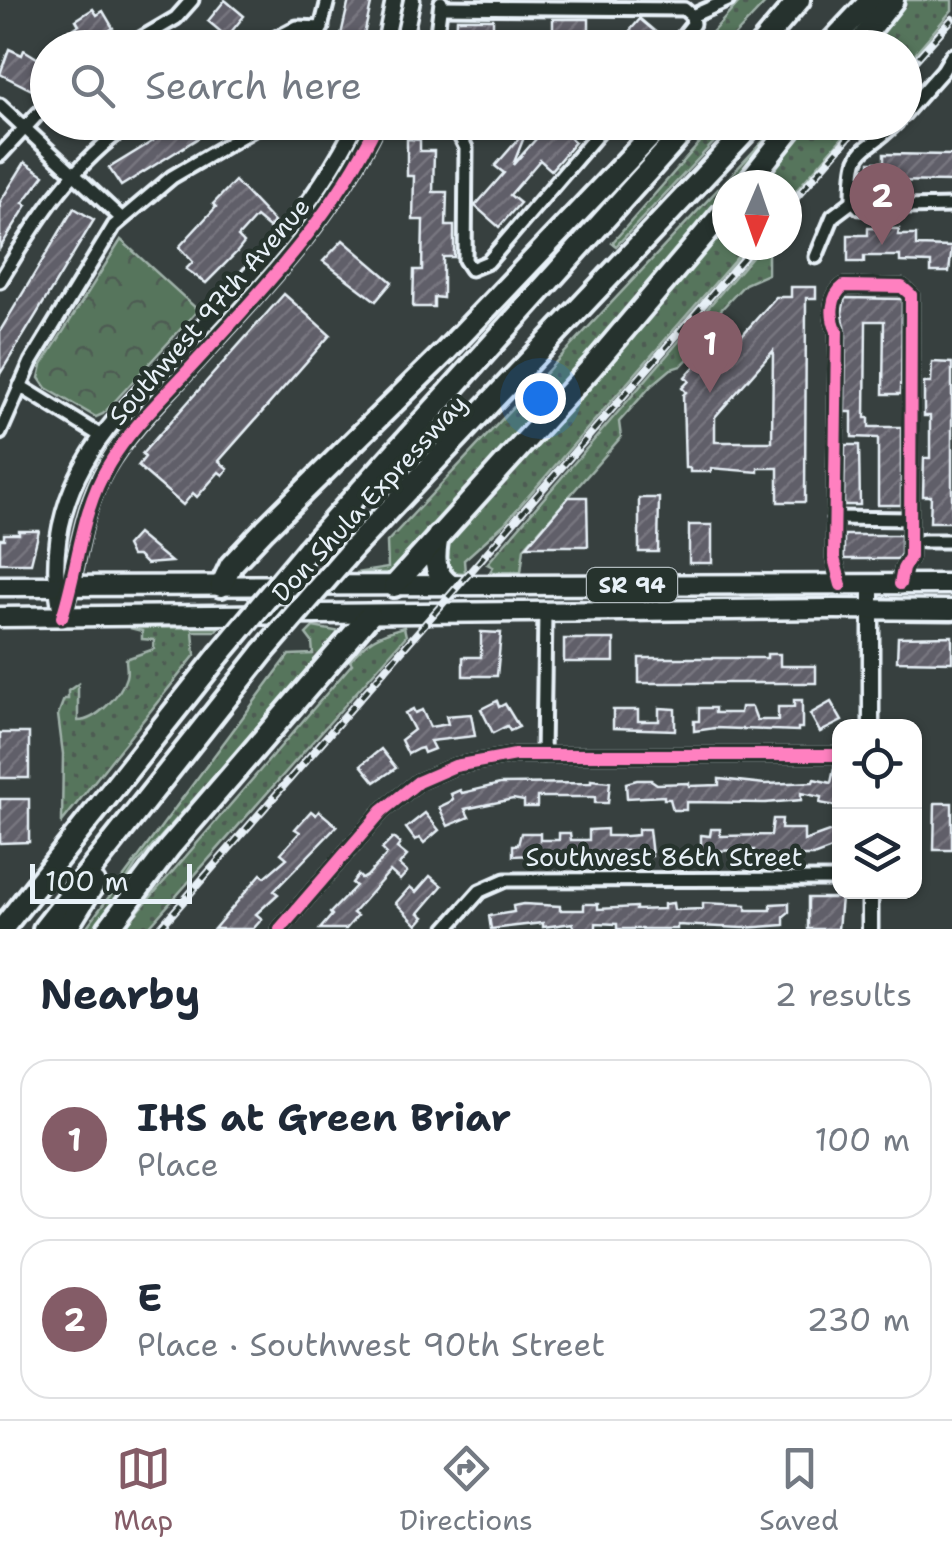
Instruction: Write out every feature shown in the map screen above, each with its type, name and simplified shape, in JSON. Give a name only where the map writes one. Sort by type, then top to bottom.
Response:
[{"type":"highway","points":[[773,30],[799,0]]},
{"type":"highway","points":[[843,30],[871,0]]},
{"type":"highway","points":[[869,30],[893,0]]},
{"type":"highway","points":[[221,586],[231,565],[264,529],[445,352],[647,140]]},
{"type":"highway","name":"Don Shula Expressway","points":[[2,929],[218,655],[308,549],[676,140]]},
{"type":"highway","name":"Don Shula Expressway","points":[[44,929],[264,652],[352,549],[738,140]]},
{"type":"highway","points":[[758,170],[782,140]]},
{"type":"highway","points":[[394,586],[592,367],[712,226]]},
{"type":"highway","points":[[438,536],[434,560],[444,581],[451,586]]},
{"type":"highway","points":[[108,929],[170,848],[370,615]]},
{"type":"highway","points":[[66,929],[139,809]]},
{"type":"main road","name":"SR 94","points":[[0,586],[952,584]]},
{"type":"main road","points":[[584,612],[604,597],[608,585]]},
{"type":"main road","points":[[221,586],[225,600],[240,615]]},
{"type":"main road","points":[[370,615],[394,586]]},
{"type":"main road","name":"SR 94","points":[[0,617],[952,610]]},
{"type":"street","points":[[156,30],[176,18],[192,0]]},
{"type":"street","points":[[291,30],[322,28],[328,0]]},
{"type":"street","points":[[388,30],[394,0]]},
{"type":"street","points":[[406,30],[412,0]]},
{"type":"street","points":[[692,16],[728,0]]},
{"type":"street","points":[[437,30],[441,4],[680,8],[692,16]]},
{"type":"street","points":[[689,30],[692,16]]},
{"type":"street","points":[[922,94],[952,55]]},
{"type":"street","points":[[0,104],[30,132]]},
{"type":"street","points":[[0,156],[30,120]]},
{"type":"street","points":[[39,140],[121,218]]},
{"type":"street","points":[[0,281],[74,172],[111,140]]},
{"type":"street","points":[[0,434],[20,386],[66,302],[121,218],[172,177],[235,140]]},
{"type":"street","name":"Southwest 97th Avenue","points":[[62,617],[63,586],[57,544],[83,464],[101,436],[277,244],[321,188],[347,140]]},
{"type":"street","name":"Southwest 97th Avenue","points":[[63,586],[90,502],[120,448],[291,257],[335,200],[369,140]]},
{"type":"street","points":[[462,140],[465,260],[471,270],[488,262],[593,140]]},
{"type":"street","points":[[874,140],[860,151],[853,166],[853,200],[860,208],[952,206]]},
{"type":"street","points":[[816,256],[833,216],[853,200]]},
{"type":"street","points":[[277,244],[291,257]]},
{"type":"street","points":[[841,585],[834,558],[837,331],[833,299],[844,286],[902,287],[911,293],[910,558],[900,584]]},
{"type":"street","points":[[20,386],[120,448]]},
{"type":"street","points":[[834,518],[910,518]]},
{"type":"street","points":[[924,541],[952,541]]},
{"type":"street","points":[[871,584],[871,719]]},
{"type":"street","points":[[543,755],[545,613]]},
{"type":"street","points":[[280,929],[382,811],[418,782],[472,761],[543,755],[832,755]]},
{"type":"street","name":"Southwest 86th Street","points":[[446,929],[470,900],[490,884],[518,879],[832,879]]},
{"type":"street","points":[[870,899],[870,929]]},
{"type":"green space","points":[[741,0],[768,0],[740,30],[714,30]]},
{"type":"green space","points":[[904,0],[952,0],[952,10],[922,45],[922,30],[878,30]]},
{"type":"green space","points":[[702,140],[716,140],[616,246],[612,243]]},
{"type":"green space","points":[[764,140],[776,140],[752,170],[736,170]]},
{"type":"green space","points":[[789,140],[840,140],[802,184],[802,170],[765,170]]},
{"type":"green space","points":[[712,195],[712,218],[399,573],[356,573],[388,568],[387,542]]},
{"type":"green space","points":[[712,234],[712,260],[735,260],[504,524],[464,560],[465,573],[446,572],[441,548]]},
{"type":"green space","points":[[121,240],[198,310],[96,417],[46,388],[39,378],[42,365]]},
{"type":"green space","points":[[749,260],[768,260],[768,274],[745,284],[693,340],[700,347],[681,366],[671,369],[651,386],[619,422],[621,437],[524,548],[521,572],[490,572],[493,567],[487,564]]},
{"type":"green space","points":[[219,627],[216,631],[193,631],[195,655],[62,822],[63,754],[58,715],[64,699],[68,699],[68,691],[78,684],[78,721],[107,706],[123,684],[126,659],[154,649],[154,640],[142,639],[142,631],[130,628]]},
{"type":"green space","points":[[313,627],[341,632],[136,865],[96,929],[85,929],[289,655],[313,654],[312,642],[306,634]]},
{"type":"green space","points":[[404,627],[406,636],[147,929],[123,929],[352,664],[356,654],[374,639]]},
{"type":"building","points":[[225,0],[244,16],[233,30],[219,30],[208,21]]},
{"type":"building","points":[[349,0],[372,0],[365,30],[342,30]]},
{"type":"building","points":[[93,9],[97,15],[103,11],[113,28],[71,30],[79,25],[76,20]]},
{"type":"building","points":[[457,19],[493,19],[493,30],[457,30]]},
{"type":"building","points":[[553,19],[589,19],[589,30],[553,30]]},
{"type":"building","points":[[640,19],[653,30],[631,30]]},
{"type":"building","points":[[9,49],[22,55],[24,50],[30,54],[30,89],[0,74]]},
{"type":"building","points":[[195,140],[121,186],[109,168],[153,141]]},
{"type":"building","points":[[407,140],[420,140],[420,151],[434,151],[433,192],[447,192],[446,226],[454,226],[454,257],[443,257],[443,298],[434,297],[434,307],[413,307],[414,270],[422,270],[423,220],[413,220],[414,176],[407,176]]},
{"type":"building","points":[[518,140],[523,140],[513,165],[535,140],[575,142],[551,170],[540,160],[510,195],[520,203],[499,227],[475,206],[504,173],[495,166]]},
{"type":"building","points":[[884,154],[952,155],[952,182],[886,181],[886,187],[870,187],[870,162],[884,162]]},
{"type":"building","points":[[25,162],[44,175],[23,203],[27,205],[0,248],[0,202]]},
{"type":"building","points":[[235,181],[274,222],[269,228],[256,217],[238,237],[244,243],[206,283],[186,269],[193,262],[179,247]]},
{"type":"building","points":[[74,208],[94,220],[0,374],[0,331]]},
{"type":"building","points":[[868,228],[899,229],[898,235],[916,235],[916,246],[952,247],[949,272],[931,272],[931,263],[900,262],[900,256],[864,256],[864,262],[848,262],[848,235],[868,235]]},
{"type":"building","points":[[343,240],[392,282],[376,301],[323,261]]},
{"type":"building","points":[[791,287],[816,287],[816,298],[806,298],[805,502],[778,502],[778,468],[758,468],[758,472],[711,468],[711,472],[690,472],[690,468],[685,468],[686,392],[682,388],[689,381],[685,377],[724,334],[735,343],[776,297],[791,297]],"holes":[[[773,351],[772,442],[715,442],[715,417]]]},
{"type":"building","points":[[284,294],[330,335],[219,461],[228,469],[223,475],[219,472],[197,497],[193,493],[183,505],[138,466],[145,457],[142,454]]},
{"type":"building","points":[[845,298],[902,299],[901,394],[883,394],[884,321],[866,321],[865,418],[869,418],[869,427],[901,427],[901,505],[878,505],[878,438],[852,437],[852,412],[845,412]]},
{"type":"building","points":[[932,362],[952,363],[952,522],[930,522],[931,496],[923,496],[924,458],[930,458],[930,416],[924,416],[924,383],[931,383]]},
{"type":"building","points":[[845,445],[859,445],[860,505],[844,505]]},
{"type":"building","points":[[569,497],[587,497],[588,546],[527,546]]},
{"type":"building","points":[[639,498],[659,498],[658,552],[639,552]]},
{"type":"building","points":[[689,525],[712,525],[712,563],[689,563]]},
{"type":"building","points":[[39,531],[31,563],[0,563],[0,539],[4,539],[4,534]]},
{"type":"building","points":[[137,534],[171,562],[146,564],[138,556],[131,556],[126,546]]},
{"type":"building","points":[[844,535],[901,535],[901,554],[898,559],[844,559]]},
{"type":"building","points":[[481,632],[501,633],[497,676],[463,676],[463,657],[481,657]]},
{"type":"building","points":[[952,636],[952,662],[897,661],[898,637]]},
{"type":"building","points":[[564,639],[614,639],[614,662],[564,662]]},
{"type":"building","points":[[767,654],[780,654],[780,666],[816,666],[816,683],[639,683],[639,658],[767,658]]},
{"type":"building","points":[[794,700],[802,700],[802,728],[798,731],[694,731],[699,708],[715,708],[715,713],[740,713],[741,707],[752,707],[757,720],[778,720],[778,707],[794,707]]},
{"type":"building","points":[[497,701],[499,707],[505,704],[519,727],[510,731],[507,726],[493,733],[481,709]]},
{"type":"building","points":[[831,702],[841,719],[832,719],[832,726],[820,732],[810,714]]},
{"type":"building","points":[[659,708],[675,709],[675,730],[613,728],[613,710],[638,710],[638,721],[659,721]]},
{"type":"building","points":[[413,709],[415,713],[422,710],[430,727],[448,724],[446,716],[471,714],[475,736],[430,741],[434,749],[424,753],[422,748],[408,754],[401,740],[414,730],[405,713]]},
{"type":"building","points":[[0,733],[29,733],[29,778],[0,778]]},
{"type":"building","points":[[381,749],[396,768],[375,782],[361,765]]},
{"type":"building","points":[[832,778],[832,805],[820,803],[821,797],[801,793],[801,800],[686,802],[686,810],[673,810],[670,799],[664,796],[627,798],[626,783],[651,780],[657,784],[689,786],[719,785],[719,779],[765,784],[814,779],[831,783]]},
{"type":"building","points":[[610,782],[608,803],[595,803],[595,797],[537,797],[537,807],[524,807],[524,801],[513,799],[465,809],[469,817],[448,826],[439,807],[450,802],[451,794],[460,790],[462,793],[500,784]]},
{"type":"building","points":[[0,799],[29,799],[29,842],[0,843]]},
{"type":"building","points":[[935,803],[952,803],[952,850],[934,850]]},
{"type":"building","points":[[311,811],[316,815],[319,811],[337,826],[274,891],[278,894],[256,914],[262,919],[253,929],[214,929],[261,874],[265,877],[287,858],[281,853],[300,832],[295,829]]},
{"type":"building","points":[[425,813],[439,830],[424,843],[420,838],[415,840],[406,828]]},
{"type":"building","points":[[773,819],[782,819],[781,829],[804,829],[804,841],[832,831],[832,849],[813,856],[754,856],[754,850],[701,851],[701,835],[710,836],[711,829],[720,829],[720,836],[771,835]]},
{"type":"building","points":[[607,829],[607,836],[638,835],[638,829],[649,829],[652,856],[642,856],[642,850],[513,856],[513,845],[518,845],[521,833],[540,833],[540,840],[559,840],[559,833],[570,833],[571,840],[589,840],[589,830]]},
{"type":"building","points":[[393,838],[407,856],[399,865],[407,872],[400,880],[390,871],[353,913],[357,916],[346,929],[320,929],[356,886],[352,883],[358,875],[362,879],[367,876],[387,854],[382,849]]},
{"type":"building","points":[[430,876],[442,886],[419,913],[424,917],[417,925],[396,903],[410,887],[416,892]]},
{"type":"building","points":[[808,898],[841,899],[838,929],[808,929]]},
{"type":"building","points":[[673,903],[674,910],[703,909],[703,903],[771,910],[771,904],[789,903],[789,912],[784,916],[784,925],[677,925],[677,929],[617,929],[617,924],[596,923],[596,929],[573,929],[573,923],[543,927],[543,923],[491,929],[489,916],[514,912],[513,906],[523,904],[560,906],[560,910],[584,910],[584,904],[598,904],[598,909],[636,910],[664,909],[664,904]]},
{"type":"railway","points":[[922,53],[952,19]]},
{"type":"railway","points":[[802,191],[846,140]]},
{"type":"railway","points":[[159,929],[742,260]]},
{"type":"cycle path","points":[[62,617],[92,501],[118,450],[295,251],[340,189],[369,140]]},
{"type":"cycle path","points":[[841,585],[834,558],[837,331],[832,313],[836,295],[844,286],[902,287],[911,295],[910,557],[900,584]]},
{"type":"cycle path","points":[[280,929],[382,811],[418,782],[455,766],[515,755],[832,755]]},
{"type":"place","name":"E","points":[[882,245]]},
{"type":"place","name":"IHS at Green Briar","points":[[710,393]]}]
